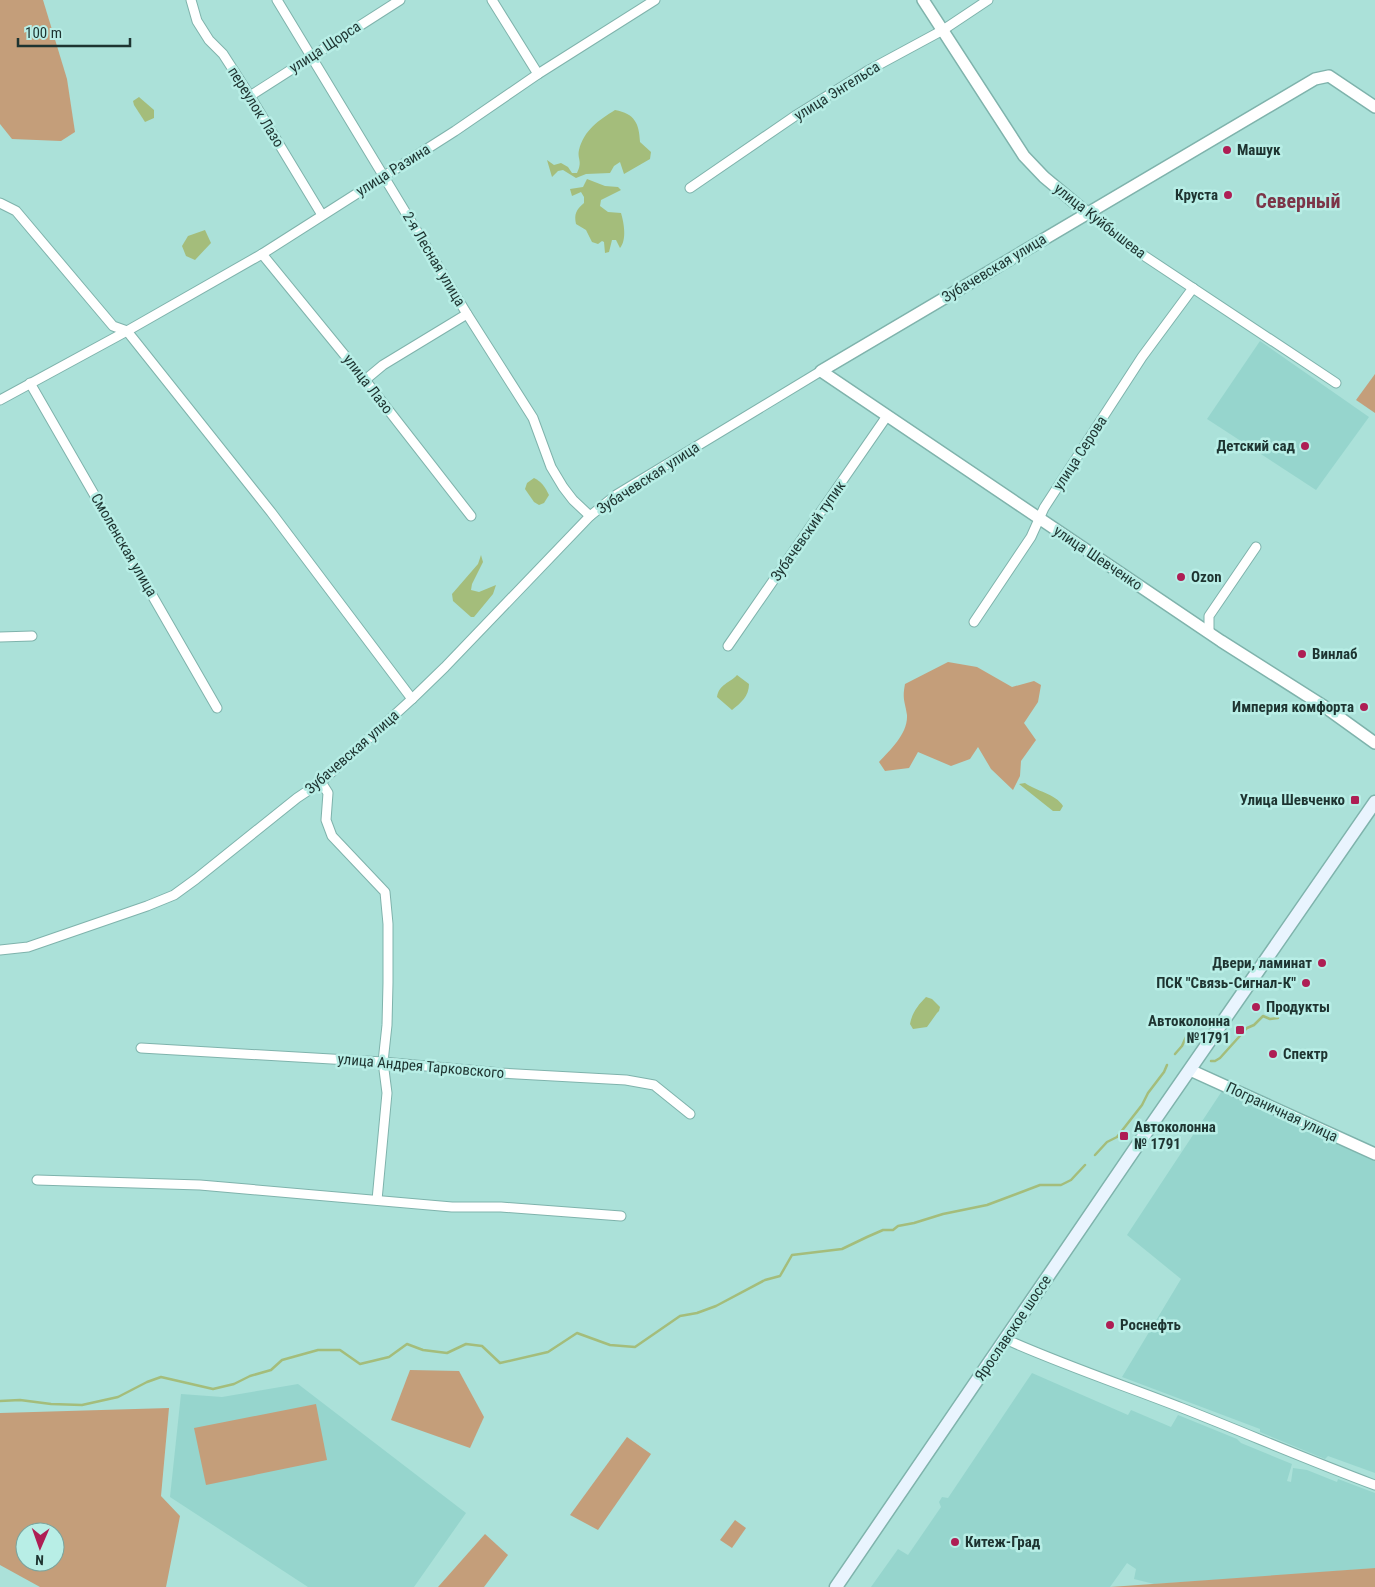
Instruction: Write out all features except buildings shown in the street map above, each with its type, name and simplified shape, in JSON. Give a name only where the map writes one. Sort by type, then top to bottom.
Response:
[{"type":"main road","name":"Ярославское шоссе","points":[[836,1587],[1375,802]]},
{"type":"street","name":"переулок Лазо","points":[[190,0],[197,20],[209,40],[223,54],[322,215]]},
{"type":"street","name":"2-я Лесная улица","points":[[277,0],[467,314],[533,418],[551,467],[563,487],[573,500],[590,516]]},
{"type":"street","name":"улица Щорса","points":[[250,96],[400,0]]},
{"type":"street","points":[[492,0],[538,74]]},
{"type":"street","name":"улица Разина","points":[[0,400],[127,331],[262,254],[655,0]]},
{"type":"street","name":"улица Куйбышева","points":[[923,0],[1024,156],[1044,177],[1137,251],[1336,383]]},
{"type":"street","name":"улица Энгельса","points":[[690,188],[795,116],[869,70],[943,30],[988,0]]},
{"type":"street","name":"Зубачевская улица","points":[[0,950],[28,947],[174,895],[321,782],[445,667],[590,516],[616,495],[821,370],[1315,79],[1324,76],[1334,79],[1375,107]]},
{"type":"street","points":[[0,203],[16,211],[113,326],[127,331],[271,512],[412,699]]},
{"type":"street","name":"улица Лазо","points":[[262,254],[365,380],[471,516]]},
{"type":"street","name":"улица Серова","points":[[974,622],[1031,538],[1044,508],[1142,357],[1193,288]]},
{"type":"street","points":[[365,380],[383,365],[467,314]]},
{"type":"street","name":"улица Шевченко","points":[[821,370],[1209,632],[1325,707],[1375,743]]},
{"type":"street","name":"Смоленская улица","points":[[30,383],[217,708]]},
{"type":"street","name":"Зубачевский тупик","points":[[728,646],[887,416]]},
{"type":"street","points":[[1209,632],[1209,616],[1256,547]]},
{"type":"street","points":[[0,637],[32,636]]},
{"type":"street","points":[[321,782],[328,792],[326,820],[332,836],[385,892],[388,924],[388,983],[387,1025],[383,1062],[386,1093],[377,1200]]},
{"type":"street","name":"улица Андрея Тарковского","points":[[141,1048],[383,1062],[501,1073],[626,1080],[654,1085],[690,1114]]},
{"type":"street","name":"Пограничная улица","points":[[1190,1070],[1375,1154]]},
{"type":"street","points":[[36,1180],[200,1185],[452,1207],[501,1207],[621,1216]]},
{"type":"street","points":[[1005,1339],[1040,1355],[1182,1408],[1375,1485]]},
{"type":"shaded area","points":[[0,0],[43,0],[67,79],[75,132],[61,141],[12,139],[0,124]]},
{"type":"shaded area","points":[[139,97],[154,110],[154,118],[145,122],[133,101]]},
{"type":"shaded area","points":[[615,110],[627,114],[635,120],[640,142],[651,152],[650,159],[624,174],[620,162],[614,166],[610,173],[586,174],[576,178],[563,170],[558,171],[552,177],[547,160],[554,165],[561,163],[568,167],[572,173],[577,173],[580,166],[579,150],[584,137],[598,122]]},
{"type":"shaded area","points":[[587,179],[605,186],[618,187],[621,190],[601,200],[600,206],[608,212],[621,213],[624,226],[624,241],[620,248],[616,240],[612,240],[609,252],[605,253],[604,242],[602,241],[598,244],[592,242],[586,230],[576,224],[576,212],[584,203],[584,197],[581,192],[572,196],[570,189],[583,187]]},
{"type":"shaded area","points":[[205,230],[211,243],[195,260],[186,256],[182,246],[188,236]]},
{"type":"shaded area","points":[[1260,341],[1369,417],[1316,490],[1207,419]]},
{"type":"shaded area","points":[[1375,374],[1375,413],[1356,400]]},
{"type":"shaded area","points":[[534,478],[543,485],[549,495],[544,503],[539,505],[534,502],[525,489],[527,483]]},
{"type":"shaded area","points":[[481,555],[483,562],[471,590],[479,592],[496,585],[493,594],[474,617],[471,617],[453,601],[452,594],[478,564]]},
{"type":"shaded area","points":[[948,662],[977,667],[1012,687],[1034,681],[1041,685],[1038,702],[1024,723],[1036,740],[1021,761],[1020,776],[1013,790],[991,769],[978,747],[970,759],[951,766],[918,752],[909,768],[885,771],[879,762],[898,741],[905,729],[907,715],[904,697],[905,684]]},
{"type":"shaded area","points":[[737,675],[749,684],[749,688],[744,699],[732,710],[717,697],[722,686]]},
{"type":"shaded area","points":[[1025,783],[1056,798],[1063,806],[1060,811],[1053,811],[1019,784]]},
{"type":"shaded area","points":[[926,997],[932,999],[940,1007],[939,1011],[927,1027],[913,1029],[910,1024],[912,1016]]},
{"type":"shaded area","name":"Автоколонна №1791","points":[[1222,1091],[1375,1160],[1375,1473],[1328,1456],[1325,1459],[1260,1432],[1260,1429],[1122,1377],[1181,1279],[1127,1235]]},
{"type":"shaded area","points":[[410,1370],[459,1371],[484,1417],[470,1448],[391,1420]]},
{"type":"shaded area","points":[[1032,1373],[1128,1415],[1131,1410],[1171,1427],[1178,1415],[1237,1439],[1241,1443],[1292,1464],[1287,1481],[1291,1482],[1293,1468],[1307,1470],[1337,1482],[1338,1479],[1375,1493],[1375,1568],[1154,1584],[1134,1579],[1136,1569],[1127,1563],[1110,1587],[871,1587],[898,1549],[908,1555],[941,1507],[939,1502],[942,1497],[948,1498]]},
{"type":"shaded area","points":[[298,1384],[466,1513],[414,1587],[308,1587],[170,1497],[181,1394],[222,1397]]},
{"type":"shaded area","points":[[316,1404],[327,1460],[206,1485],[194,1428]]},
{"type":"shaded area","points":[[169,1408],[161,1496],[180,1516],[166,1587],[40,1587],[0,1565],[0,1413]]},
{"type":"shaded area","points":[[627,1437],[651,1454],[598,1530],[570,1515]]},
{"type":"shaded area","points":[[735,1520],[746,1528],[732,1548],[720,1540]]},
{"type":"shaded area","points":[[485,1534],[508,1555],[484,1587],[438,1587]]},
{"type":"shaded area","points":[[1375,1568],[1375,1587],[1110,1587]]},
{"type":"waterway","points":[[1211,1061],[1220,1058],[1247,1028],[1254,1025],[1263,1016],[1270,1019],[1278,1018]]},
{"type":"waterway","points":[[1175,1054],[1182,1046],[1186,1037]]},
{"type":"waterway","points":[[1095,1155],[1107,1142],[1117,1137],[1142,1105],[1167,1065]]},
{"type":"waterway","points":[[0,1401],[20,1400],[82,1405],[118,1397],[161,1377],[213,1389],[234,1384],[250,1376],[271,1370],[282,1360],[318,1350],[340,1350],[360,1364],[389,1357],[407,1344],[423,1350],[447,1353],[466,1344],[482,1346],[500,1363],[548,1352],[577,1333],[610,1345],[635,1347],[680,1316],[697,1313],[716,1306],[765,1280],[780,1276],[792,1255],[842,1249],[883,1230],[893,1230],[898,1226],[943,1214],[987,1205],[1040,1185],[1061,1185],[1071,1180],[1085,1165]]},
{"type":"place","name":"Машук","points":[[1227,150]]},
{"type":"place","name":"Круста","points":[[1228,195]]},
{"type":"place","name":"Детский сад","points":[[1305,446]]},
{"type":"place","name":"Ozon","points":[[1181,577]]},
{"type":"place","name":"Винлаб","points":[[1302,654]]},
{"type":"place","name":"Империя комфорта","points":[[1364,707]]},
{"type":"place","name":"Улица Шевченко","points":[[1355,800]]},
{"type":"place","name":"Двери, ламинат","points":[[1322,963]]},
{"type":"place","name":"ПСК \"Связь-Сигнал-К\"","points":[[1306,983]]},
{"type":"place","name":"Продукты","points":[[1256,1007]]},
{"type":"place","name":"Автоколонна №1791","points":[[1240,1030]]},
{"type":"place","name":"Спектр","points":[[1273,1054]]},
{"type":"place","name":"Автоколонна № 1791","points":[[1124,1136]]},
{"type":"place","name":"Роснефть","points":[[1110,1325]]},
{"type":"place","name":"Китеж-Град","points":[[955,1542]]},
{"type":"district","name":"Северный","points":[[1298,201]]}]
